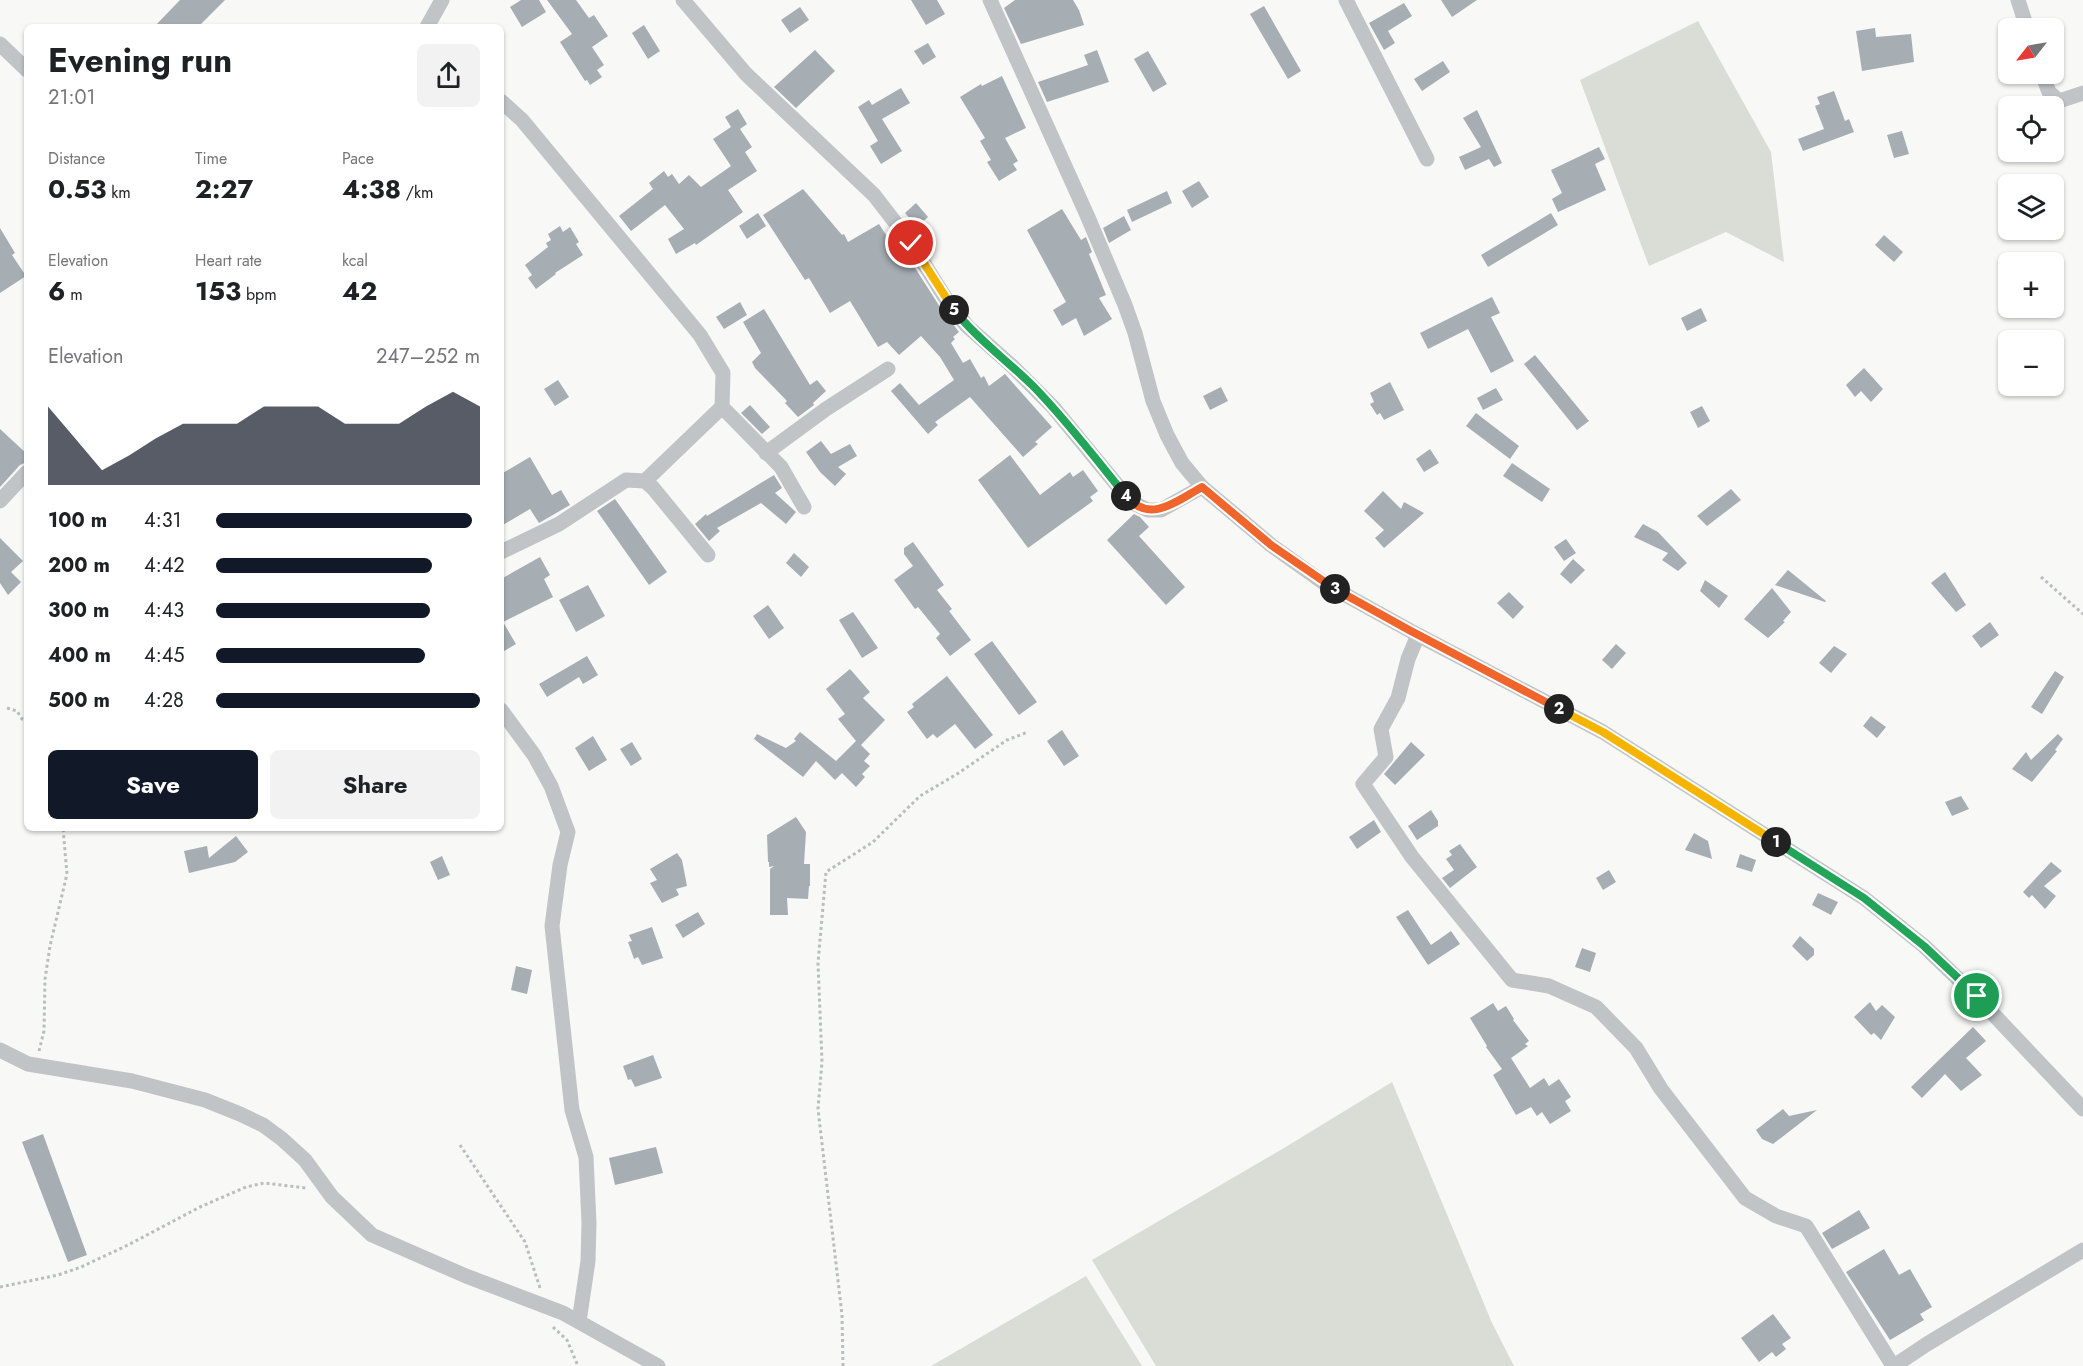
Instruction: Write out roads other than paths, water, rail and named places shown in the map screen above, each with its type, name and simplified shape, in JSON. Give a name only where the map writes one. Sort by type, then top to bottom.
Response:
[{"type":"street","points":[[429,24],[442,0]]},
{"type":"street","points":[[683,0],[746,74],[874,195],[911,243],[948,302],[967,327],[1053,407],[1131,502],[1148,510],[1161,510],[1202,487]]},
{"type":"street","points":[[990,0],[1125,305],[1153,401],[1167,435],[1182,463],[1202,487],[1271,545],[1324,583],[1603,732],[1864,898],[1924,946],[1977,996],[2083,1109]]},
{"type":"street","points":[[1346,0],[1427,159]]},
{"type":"street","points":[[2018,0],[2024,18]]},
{"type":"street","points":[[0,44],[24,67]]},
{"type":"street","points":[[2046,84],[2049,92],[2059,101],[2083,93]]},
{"type":"street","points":[[504,104],[522,120],[700,335],[723,373],[722,407],[645,481]]},
{"type":"street","points":[[766,453],[826,409],[888,369]]},
{"type":"street","points":[[722,407],[781,467],[804,507]]},
{"type":"street","points":[[0,501],[24,475]]},
{"type":"street","points":[[504,551],[560,524],[627,480],[645,481],[653,488],[708,555]]},
{"type":"street","points":[[1418,635],[1408,659],[1398,698],[1381,729],[1386,757],[1363,784],[1412,857],[1512,980],[1549,986],[1596,1007],[1636,1048],[1661,1089],[1745,1198],[1776,1216],[1806,1226],[1893,1366],[2083,1250]]},
{"type":"street","points":[[504,714],[534,755],[551,786],[568,832],[560,865],[552,926],[572,1110],[586,1157],[588,1261],[580,1315]]},
{"type":"street","points":[[0,1050],[35,1065],[132,1081],[204,1100],[263,1125],[282,1138],[305,1160],[331,1195],[372,1235],[466,1276],[563,1313],[658,1366]]}]
